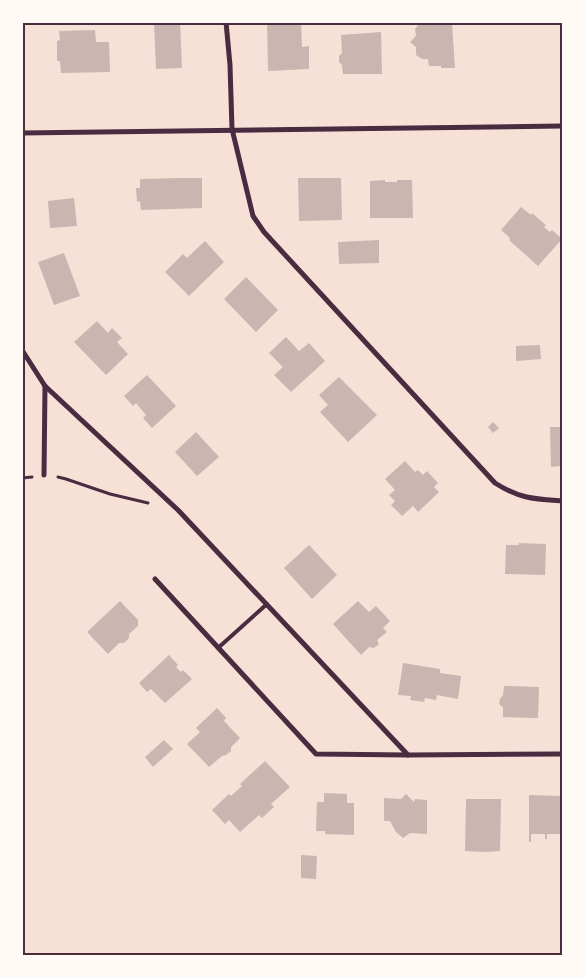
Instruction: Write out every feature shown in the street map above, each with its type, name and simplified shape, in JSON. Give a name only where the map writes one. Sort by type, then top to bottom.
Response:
[{"type":"street","points":[[226,22],[230,65],[232,129],[253,216],[264,232],[495,483],[510,492],[523,496],[562,501]]},
{"type":"street","points":[[22,132],[562,126]]},
{"type":"street","points":[[22,350],[45,386],[178,510],[408,755]]},
{"type":"street","points":[[44,475],[45,386]]},
{"type":"street","points":[[155,580],[316,754],[562,754]]},
{"type":"lane","points":[[218,648],[267,604]]},
{"type":"path","points":[[22,478],[44,475],[66,478],[110,494],[178,510]]},
{"type":"building","points":[[154,22],[180,22],[182,68],[156,69]]},
{"type":"building","points":[[267,22],[301,22],[302,47],[309,46],[309,69],[268,71]]},
{"type":"building","points":[[420,22],[452,23],[455,68],[429,66],[428,59],[422,59],[416,55],[416,47],[410,42],[416,36],[415,29]]},
{"type":"building","points":[[95,30],[96,42],[109,42],[110,72],[61,73],[60,61],[57,61],[57,41],[60,40],[59,31]]},
{"type":"building","points":[[381,32],[382,74],[343,74],[342,65],[339,62],[339,56],[342,53],[341,35]]},
{"type":"building","points":[[202,178],[202,208],[141,210],[140,201],[137,202],[136,188],[140,188],[140,179]]},
{"type":"building","points":[[298,178],[341,178],[342,220],[299,221]]},
{"type":"building","points":[[385,180],[385,182],[397,182],[397,180],[412,180],[413,218],[370,218],[370,181]]},
{"type":"building","points":[[74,198],[77,226],[50,228],[48,201]]},
{"type":"building","points":[[521,207],[531,215],[532,213],[546,225],[544,227],[550,232],[552,230],[562,239],[538,266],[509,240],[510,238],[501,230]]},
{"type":"building","points":[[379,240],[379,263],[339,264],[338,242]]},
{"type":"building","points":[[205,241],[224,262],[189,296],[165,272],[183,254],[187,258]]},
{"type":"building","points":[[64,253],[80,296],[54,305],[38,262]]},
{"type":"building","points":[[246,277],[278,310],[256,332],[224,299]]},
{"type":"building","points":[[97,321],[108,333],[112,328],[122,338],[117,342],[128,354],[106,375],[74,342]]},
{"type":"building","points":[[286,337],[299,351],[309,343],[325,361],[291,392],[274,375],[283,367],[269,353]]},
{"type":"building","points":[[540,345],[541,359],[516,361],[516,346]]},
{"type":"building","points":[[147,375],[176,406],[152,428],[143,418],[146,415],[136,403],[133,406],[124,396]]},
{"type":"building","points":[[339,377],[377,415],[348,442],[320,412],[328,405],[319,395]]},
{"type":"building","points":[[493,422],[499,428],[493,433],[488,427]]},
{"type":"building","points":[[550,427],[562,427],[562,466],[551,467]]},
{"type":"building","points":[[196,432],[219,457],[197,476],[175,452]]},
{"type":"building","points":[[405,461],[415,472],[418,470],[423,475],[427,471],[438,483],[434,487],[439,492],[418,512],[413,506],[402,516],[391,505],[395,501],[389,495],[395,490],[385,479]]},
{"type":"building","points":[[519,543],[546,544],[545,575],[505,574],[506,545],[519,545]]},
{"type":"building","points":[[309,545],[337,575],[312,599],[284,568]]},
{"type":"building","points":[[120,601],[138,620],[138,626],[129,634],[129,638],[124,643],[119,643],[108,654],[87,632]]},
{"type":"building","points":[[358,601],[369,612],[376,606],[390,621],[383,628],[387,632],[377,640],[379,644],[374,648],[369,647],[361,655],[333,624]]},
{"type":"building","points":[[169,655],[178,665],[176,667],[181,672],[183,670],[192,679],[165,703],[151,689],[147,692],[139,683]]},
{"type":"building","points":[[403,663],[440,669],[440,673],[461,676],[458,699],[437,695],[436,700],[425,698],[424,702],[410,700],[411,696],[398,695]]},
{"type":"building","points":[[504,686],[539,687],[538,718],[503,717],[503,707],[499,704]]},
{"type":"building","points":[[217,708],[226,718],[224,721],[240,738],[231,747],[231,751],[209,767],[187,744],[200,732],[196,728]]},
{"type":"building","points":[[164,740],[173,749],[153,767],[145,757]]},
{"type":"building","points":[[265,761],[290,787],[271,804],[274,807],[262,818],[259,815],[240,832],[229,820],[225,824],[212,810],[229,794],[231,796],[242,786],[240,784]]},
{"type":"building","points":[[324,793],[347,794],[347,803],[354,803],[354,835],[325,834],[325,831],[316,831],[317,802],[324,802]]},
{"type":"building","points":[[406,794],[414,802],[415,799],[427,800],[427,834],[410,833],[403,838],[396,832],[390,821],[384,821],[384,798],[401,799]]},
{"type":"building","points":[[529,795],[560,796],[562,821],[560,821],[560,834],[547,834],[547,839],[545,839],[545,834],[531,834],[531,842],[529,842]]},
{"type":"building","points":[[466,799],[501,799],[500,851],[465,851]]},
{"type":"building","points":[[301,855],[317,856],[316,879],[301,878]]}]
